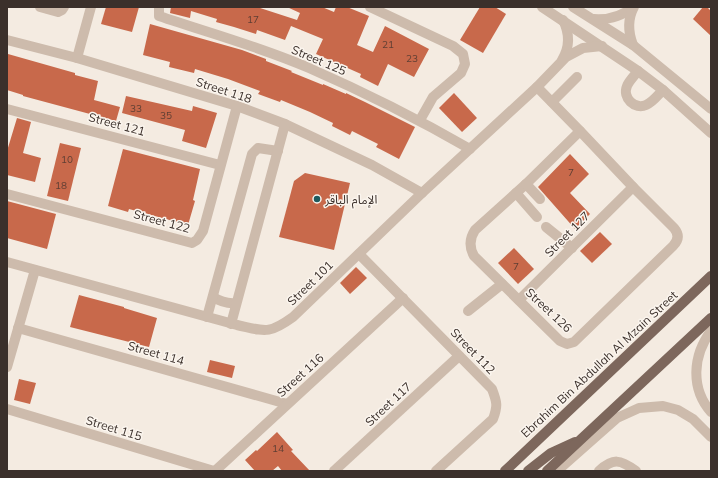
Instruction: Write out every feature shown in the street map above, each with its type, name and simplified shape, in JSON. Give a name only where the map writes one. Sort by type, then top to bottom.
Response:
[{"type":"main road","name":"Ebrahim Bin Abdullah Al Mzain Street","points":[[505,471],[707,280]]},
{"type":"main road","points":[[547,471],[711,318]]},
{"type":"main road","points":[[528,471],[551,453],[582,438]]},
{"type":"street","points":[[40,7],[58,12],[64,7]]},
{"type":"street","points":[[77,58],[91,7]]},
{"type":"street","name":"Street 125","points":[[159,7],[159,16],[229,39],[308,68],[420,120],[470,149]]},
{"type":"street","points":[[370,7],[453,46],[463,54],[465,64],[460,73],[433,96],[420,120]]},
{"type":"street","points":[[542,7],[638,71],[663,90],[711,133]]},
{"type":"street","points":[[574,7],[633,46],[711,109]]},
{"type":"street","points":[[594,20],[616,17],[633,7]]},
{"type":"street","points":[[633,7],[629,25],[629,32],[633,46]]},
{"type":"street","name":"Street 101","points":[[561,62],[566,52],[568,41],[567,30],[562,20]]},
{"type":"street","name":"Street 118","points":[[7,40],[77,58],[236,106],[285,124],[372,164],[422,193]]},
{"type":"street","name":"Street 101","points":[[7,262],[231,324],[265,331],[277,328],[293,317],[422,193],[537,87],[561,62],[577,50],[602,46]]},
{"type":"street","points":[[638,71],[627,86],[626,94],[630,102],[638,106],[646,105],[663,90]]},
{"type":"street","points":[[552,102],[577,77]]},
{"type":"street","name":"Street 126","points":[[537,87],[580,131],[676,231],[678,239],[674,246],[574,342],[567,344],[560,341],[474,256],[471,251],[470,240],[475,230],[526,184],[580,131]]},
{"type":"street","name":"Street 122","points":[[7,194],[192,243],[197,240],[203,232],[236,106]]},
{"type":"street","name":"Street 121","points":[[7,109],[220,165]]},
{"type":"street","points":[[231,324],[285,124]]},
{"type":"street","points":[[207,317],[252,154],[258,148],[278,151]]},
{"type":"street","points":[[526,184],[540,199]]},
{"type":"street","name":"Street 127","points":[[519,300],[633,187]]},
{"type":"street","points":[[516,193],[537,217]]},
{"type":"street","points":[[546,227],[572,248]]},
{"type":"street","name":"Street 112","points":[[359,254],[492,389],[496,400],[497,408],[493,419],[436,471]]},
{"type":"street","points":[[7,367],[36,270]]},
{"type":"street","points":[[707,280],[711,273]]},
{"type":"street","points":[[468,311],[502,284]]},
{"type":"street","points":[[213,297],[228,304],[236,303]]},
{"type":"street","name":"Street 116","points":[[214,471],[403,298]]},
{"type":"street","name":"Street 114","points":[[18,328],[287,404]]},
{"type":"street","points":[[711,331],[700,349],[696,375],[700,396],[711,412]]},
{"type":"street","name":"Street 117","points":[[334,471],[459,356]]},
{"type":"street","points":[[557,471],[617,418],[631,410],[639,408],[655,406],[678,410],[693,419],[711,437]]},
{"type":"street","name":"Street 115","points":[[7,410],[214,471]]},
{"type":"street","points":[[599,471],[608,463],[617,461],[628,465],[636,471]]},
{"type":"building","points":[[106,7],[139,7],[132,32],[101,24]]},
{"type":"building","points":[[171,7],[257,7],[297,20],[300,13],[287,7],[322,7],[334,12],[336,7],[347,7],[369,16],[357,45],[373,52],[385,26],[429,49],[414,77],[388,64],[378,86],[360,77],[361,74],[316,54],[323,39],[291,26],[285,40],[257,30],[256,34],[216,22],[217,19],[191,11],[190,18],[170,13]]},
{"type":"building","points":[[480,7],[495,7],[506,14],[483,53],[460,40]]},
{"type":"building","points":[[703,7],[707,7],[711,11],[711,36],[693,19]]},
{"type":"building","points":[[150,24],[242,50],[266,59],[266,61],[292,71],[291,72],[346,93],[415,127],[399,159],[376,147],[378,144],[352,131],[350,135],[332,126],[333,123],[310,112],[281,100],[280,102],[258,94],[260,91],[195,69],[194,73],[169,67],[170,62],[143,55]]},
{"type":"building","points":[[8,54],[98,81],[94,100],[120,107],[116,121],[23,96],[7,90]]},
{"type":"building","points":[[454,93],[477,118],[462,132],[439,108]]},
{"type":"building","points":[[126,96],[192,111],[193,106],[217,113],[206,148],[182,141],[185,130],[122,113]]},
{"type":"building","points":[[17,118],[31,122],[23,153],[41,158],[35,182],[7,175],[7,151]]},
{"type":"building","points":[[60,143],[81,148],[68,201],[47,196]]},
{"type":"building","points":[[123,149],[200,169],[193,200],[195,201],[188,225],[129,209],[128,212],[108,206]]},
{"type":"building","points":[[570,154],[589,174],[570,193],[590,214],[575,229],[538,187]]},
{"type":"building","name":"الإمام الباقر","points":[[305,173],[350,183],[334,250],[279,237],[294,181]]},
{"type":"building","points":[[7,201],[56,214],[47,249],[7,238]]},
{"type":"building","points":[[600,232],[612,244],[592,263],[580,251]]},
{"type":"building","points":[[514,248],[534,269],[518,284],[498,263]]},
{"type":"building","points":[[356,267],[367,278],[350,294],[340,283]]},
{"type":"building","points":[[79,295],[124,307],[157,318],[149,347],[70,327]]},
{"type":"building","points":[[210,360],[235,366],[232,378],[207,372]]},
{"type":"building","points":[[19,379],[36,383],[30,404],[14,400]]},
{"type":"building","points":[[277,432],[293,450],[291,451],[310,471],[282,471],[278,466],[272,471],[255,471],[245,460]]},
{"type":"place","name":"الإمام الباقر","points":[[317,199]]}]
